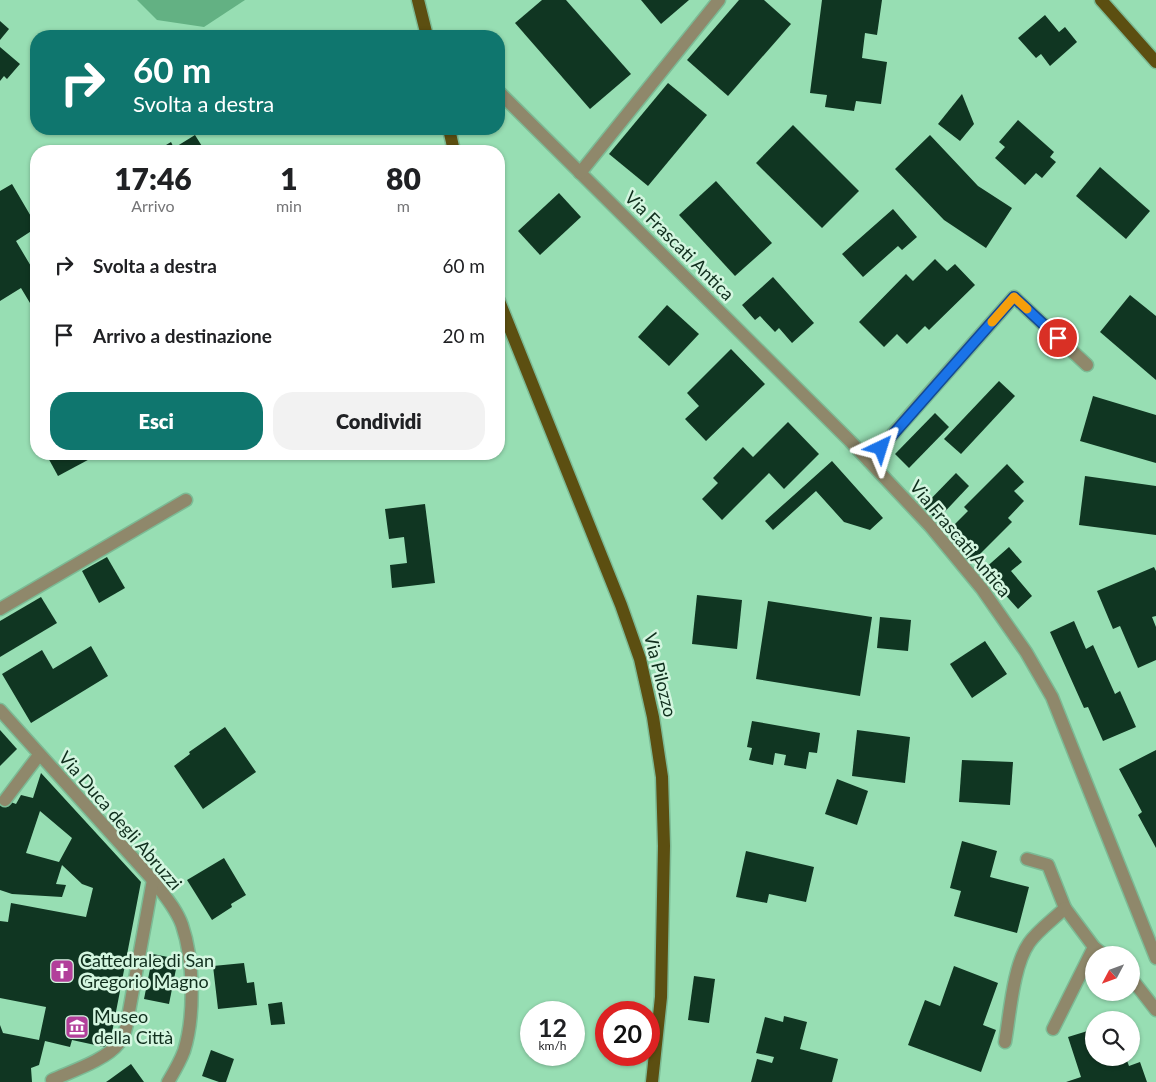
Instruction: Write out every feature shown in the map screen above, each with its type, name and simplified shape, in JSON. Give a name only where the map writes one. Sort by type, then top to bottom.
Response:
[{"type":"main road","points":[[418,0],[428,30]]},
{"type":"main road","points":[[1101,0],[1156,62]]},
{"type":"main road","name":"Via Pilozzo","points":[[505,316],[624,611],[640,659],[653,718],[662,777],[664,846],[662,983],[660,1018],[652,1082]]},
{"type":"street","points":[[580,173],[719,0]]},
{"type":"street","name":"Via Frascati Antica","points":[[505,98],[869,461],[930,526],[982,589],[1026,652],[1041,676],[1056,707],[1156,958]]},
{"type":"street","points":[[869,461],[1014,297],[1087,365]]},
{"type":"street","points":[[0,609],[186,500]]},
{"type":"street","name":"Via Duca degli Abruzzi","points":[[0,710],[153,880],[180,920],[190,956],[191,1012],[181,1057],[168,1082]]},
{"type":"street","points":[[5,800],[39,755]]},
{"type":"street","points":[[1027,859],[1048,865],[1065,908],[1095,946]]},
{"type":"street","points":[[52,1080],[107,1054],[119,1044],[128,1017],[153,880]]},
{"type":"street","points":[[1005,1042],[1016,976],[1022,956],[1035,936],[1065,908]]},
{"type":"street","points":[[1053,1029],[1085,975]]},
{"type":"street","points":[[1140,990],[1156,1010]]},
{"type":"green space","points":[[137,0],[245,0],[204,27],[157,20]]},
{"type":"building","points":[[542,0],[566,0],[631,74],[590,109],[515,23]]},
{"type":"building","points":[[641,0],[689,0],[661,24]]},
{"type":"building","points":[[739,0],[764,0],[791,24],[728,96],[687,60]]},
{"type":"building","points":[[822,0],[882,0],[877,35],[865,33],[862,58],[887,62],[881,104],[856,101],[854,111],[825,107],[827,95],[810,93]]},
{"type":"building","points":[[1045,15],[1059,32],[1065,27],[1077,42],[1050,66],[1041,54],[1036,58],[1018,38]]},
{"type":"building","points":[[0,21],[9,29],[0,40]]},
{"type":"building","points":[[0,47],[20,64],[7,79],[4,76],[0,81]]},
{"type":"building","points":[[668,83],[707,115],[648,186],[609,154]]},
{"type":"building","points":[[962,94],[974,124],[960,141],[938,124]]},
{"type":"building","points":[[1018,120],[1054,152],[1050,157],[1056,162],[1042,178],[1036,173],[1025,185],[995,158],[1005,147],[999,142]]},
{"type":"building","points":[[793,125],[859,191],[822,228],[756,163]]},
{"type":"building","points":[[195,135],[201,145],[179,145]]},
{"type":"building","points":[[930,135],[978,186],[1012,208],[986,248],[944,220],[895,169]]},
{"type":"building","points":[[1100,167],[1150,211],[1126,239],[1076,196]]},
{"type":"building","points":[[716,181],[772,243],[735,276],[679,215]]},
{"type":"building","points":[[12,184],[30,215],[30,232],[16,241],[30,265],[30,303],[21,288],[0,301],[0,191]]},
{"type":"building","points":[[559,193],[581,217],[540,255],[518,231]]},
{"type":"building","points":[[893,209],[917,237],[902,250],[898,246],[863,277],[842,254]]},
{"type":"building","points":[[935,259],[947,271],[955,264],[975,285],[929,330],[925,326],[907,344],[897,334],[884,347],[859,322],[906,274],[913,281]]},
{"type":"building","points":[[773,277],[814,323],[792,343],[779,328],[775,332],[760,316],[755,320],[742,305]]},
{"type":"building","points":[[1130,295],[1156,316],[1156,380],[1100,332]]},
{"type":"building","points":[[667,305],[699,334],[669,366],[638,337]]},
{"type":"building","points":[[731,349],[765,384],[706,441],[685,419],[699,406],[687,393]]},
{"type":"building","points":[[999,381],[1015,396],[961,454],[944,439]]},
{"type":"building","points":[[1093,396],[1156,415],[1156,463],[1080,441]]},
{"type":"building","points":[[935,413],[949,427],[909,468],[895,454]]},
{"type":"building","points":[[788,422],[819,454],[784,489],[769,473],[722,520],[702,499],[718,483],[713,478],[743,447],[753,457]]},
{"type":"building","points":[[49,460],[88,460],[58,476]]},
{"type":"building","points":[[832,461],[883,518],[870,530],[844,522],[816,491],[773,530],[765,521]]},
{"type":"building","points":[[1007,464],[1024,482],[1014,491],[1024,501],[1008,518],[1012,522],[971,563],[955,547],[958,544],[947,532],[968,511],[964,507]]},
{"type":"building","points":[[956,473],[969,486],[937,520],[923,507]]},
{"type":"building","points":[[1085,476],[1156,486],[1156,535],[1079,525]]},
{"type":"building","points":[[425,504],[435,583],[392,588],[390,565],[407,563],[404,537],[389,539],[385,509]]},
{"type":"building","points":[[1009,547],[1022,562],[1011,571],[1032,596],[1018,609],[983,570]]},
{"type":"building","points":[[107,557],[125,588],[99,603],[82,571]]},
{"type":"building","points":[[1154,567],[1156,571],[1156,616],[1152,617],[1156,627],[1156,660],[1138,668],[1120,626],[1113,629],[1097,591]]},
{"type":"building","points":[[697,595],[742,600],[737,649],[692,644]]},
{"type":"building","points":[[41,597],[57,623],[0,657],[0,621]]},
{"type":"building","points":[[768,601],[872,617],[860,696],[756,679]]},
{"type":"building","points":[[880,617],[911,620],[908,651],[877,648]]},
{"type":"building","points":[[1074,621],[1086,649],[1093,645],[1115,694],[1120,691],[1136,727],[1103,741],[1088,707],[1084,708],[1050,632]]},
{"type":"building","points":[[985,641],[1007,674],[972,698],[950,664]]},
{"type":"building","points":[[91,646],[108,676],[31,723],[2,674],[42,650],[53,669]]},
{"type":"building","points":[[752,721],[820,733],[817,753],[809,752],[806,769],[784,765],[786,755],[775,753],[773,765],[749,760],[752,748],[747,747]]},
{"type":"building","points":[[225,727],[256,772],[203,809],[174,766],[190,754],[189,752]]},
{"type":"building","points":[[0,730],[17,749],[0,766]]},
{"type":"building","points":[[857,730],[910,737],[905,783],[852,776]]},
{"type":"building","points":[[1156,750],[1156,848],[1138,815],[1142,812],[1119,769]]},
{"type":"building","points":[[962,760],[1013,762],[1010,805],[959,802]]},
{"type":"building","points":[[41,773],[141,882],[109,1048],[72,1040],[70,1047],[45,1041],[39,1065],[31,1068],[32,1082],[0,1082],[0,1025],[3,1033],[39,1040],[46,1007],[0,998],[0,921],[8,922],[11,903],[86,917],[93,888],[82,884],[62,865],[56,884],[66,885],[62,897],[12,894],[0,890],[0,798],[16,804],[21,795],[33,798]],"holes":[[[40,811],[72,838],[59,862],[26,853]]]},
{"type":"building","points":[[837,779],[868,791],[857,825],[825,814]]},
{"type":"building","points":[[962,841],[997,851],[990,877],[1029,887],[1017,933],[954,916],[961,891],[950,888]]},
{"type":"building","points":[[746,851],[814,867],[806,902],[769,894],[767,903],[736,897]]},
{"type":"building","points":[[224,858],[246,895],[231,904],[232,907],[212,920],[187,880]]},
{"type":"building","points":[[153,954],[178,959],[169,1004],[144,999]]},
{"type":"building","points":[[244,963],[247,983],[254,982],[257,1005],[218,1009],[213,966]]},
{"type":"building","points":[[954,966],[998,983],[983,1025],[996,1030],[981,1072],[908,1045],[925,1000],[940,1006]]},
{"type":"building","points":[[694,976],[715,979],[709,1023],[688,1020]]},
{"type":"building","points":[[282,1002],[285,1024],[271,1025],[268,1004]]},
{"type":"building","points":[[784,1016],[807,1022],[800,1049],[838,1059],[832,1082],[751,1082],[757,1059],[772,1063],[774,1057],[756,1053],[765,1017],[783,1022]]},
{"type":"building","points":[[1085,1032],[1085,1066],[1140,1066],[1140,1062],[1147,1082],[1066,1082],[1081,1077],[1068,1037]]},
{"type":"building","points":[[211,1050],[234,1059],[226,1082],[219,1082],[202,1076]]},
{"type":"building","points":[[131,1064],[144,1082],[106,1082],[109,1080]]},
{"type":"slow traffic","points":[[992,322],[1014,297],[1027,309]]},
{"type":"place","name":"Cattedrale di San Gregorio Magno","points":[[62,971]]},
{"type":"place","name":"Museo della Città","points":[[77,1027]]},
{"type":"route","points":[[881,448],[1014,297],[1058,338]]}]
